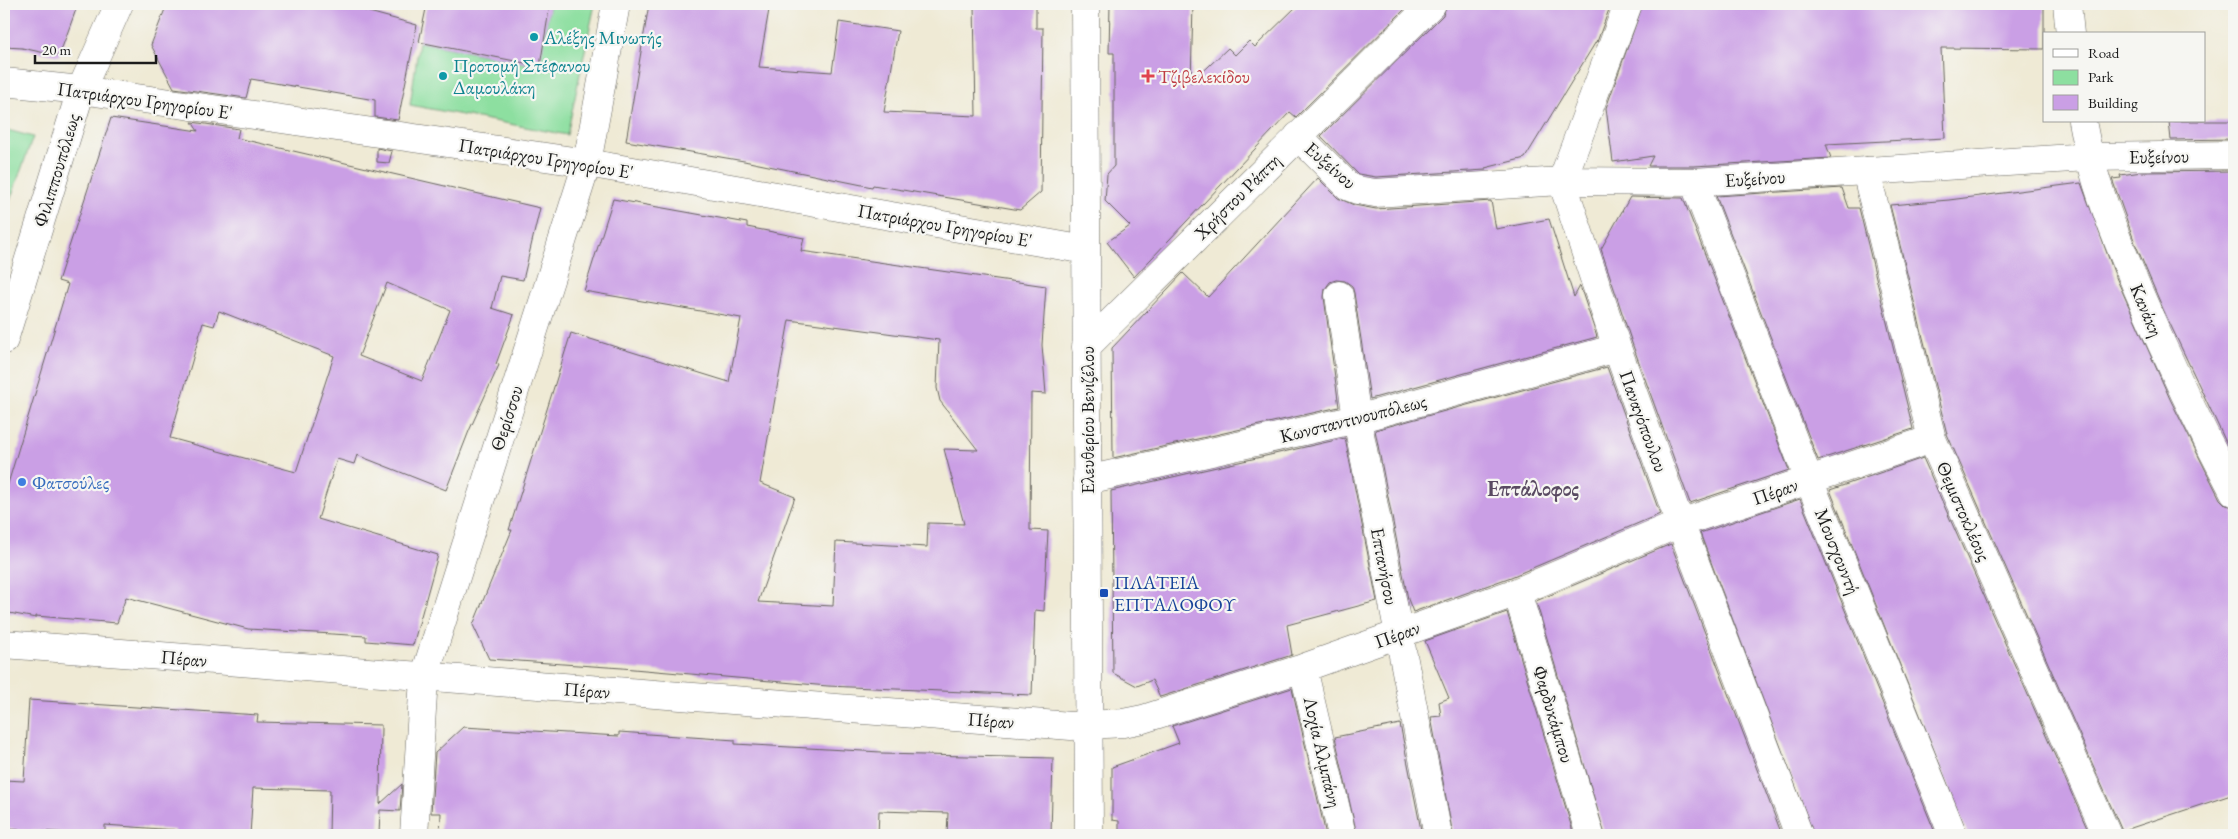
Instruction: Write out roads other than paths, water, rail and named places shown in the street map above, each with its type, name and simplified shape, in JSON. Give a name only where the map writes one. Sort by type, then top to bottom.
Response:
[{"type":"street","name":"Φιλιππουπόλεως","points":[[4,340],[81,90],[119,4]]},
{"type":"street","name":"Θερίσσου","points":[[414,835],[424,678],[587,163],[616,4]]},
{"type":"street","name":"Ελευθερίου Βενιζέλου","points":[[1085,4],[1089,835]]},
{"type":"street","name":"Χρήστου Ράπτη","points":[[1086,347],[1432,4]]},
{"type":"street","points":[[1562,181],[1628,4]]},
{"type":"street","points":[[2067,4],[2070,32]]},
{"type":"street","name":"Πατριάρχου Γρηγορίου Ε'","points":[[4,82],[81,90],[587,163],[1086,250]]},
{"type":"street","name":"Κανάκη","points":[[2082,122],[2088,157],[2119,244],[2191,406],[2234,492]]},
{"type":"street","name":"Ευξείνου","points":[[1298,136],[1349,186],[1366,192],[1562,181],[1694,182],[2088,157],[2234,155]]},
{"type":"street","name":"Θεμιστοκλέους","points":[[1866,171],[1932,439],[2108,835]]},
{"type":"street","name":"Παναγόπουλου","points":[[1562,181],[1617,348],[1680,523],[1799,835]]},
{"type":"street","name":"Μουσχουντή","points":[[1694,182],[1809,480],[1953,835]]},
{"type":"street","name":"Επτανήσου","points":[[1339,295],[1357,418],[1438,835]]},
{"type":"street","name":"Κωνσταντινουπόλεως","points":[[1087,480],[1357,418],[1617,348]]},
{"type":"street","name":"Πέραν","points":[[4,644],[424,678],[1088,726],[1144,719],[1303,668],[1517,592],[1680,523],[1932,439]]},
{"type":"street","name":"Φαρδυκάμπου","points":[[1517,592],[1590,835]]},
{"type":"street","name":"Λοχία Αλμπάνη","points":[[1303,668],[1342,835]]},
{"type":"place","name":"Αλέξης Μινωτής","points":[[534,37]]},
{"type":"place","name":"Προτομή Στέφανου Δαμουλάκη","points":[[443,76]]},
{"type":"place","name":"Τζιβελεκίδου","points":[[1148,76]]},
{"type":"place","name":"Φατσούλες","points":[[22,482]]},
{"type":"place","name":"ΠΛΑΤΕΙΑ ΕΠΤΑΛΟΦΟΥ","points":[[1104,593]]},
{"type":"district","name":"Επτάλοφος","points":[[1533,489]]}]
